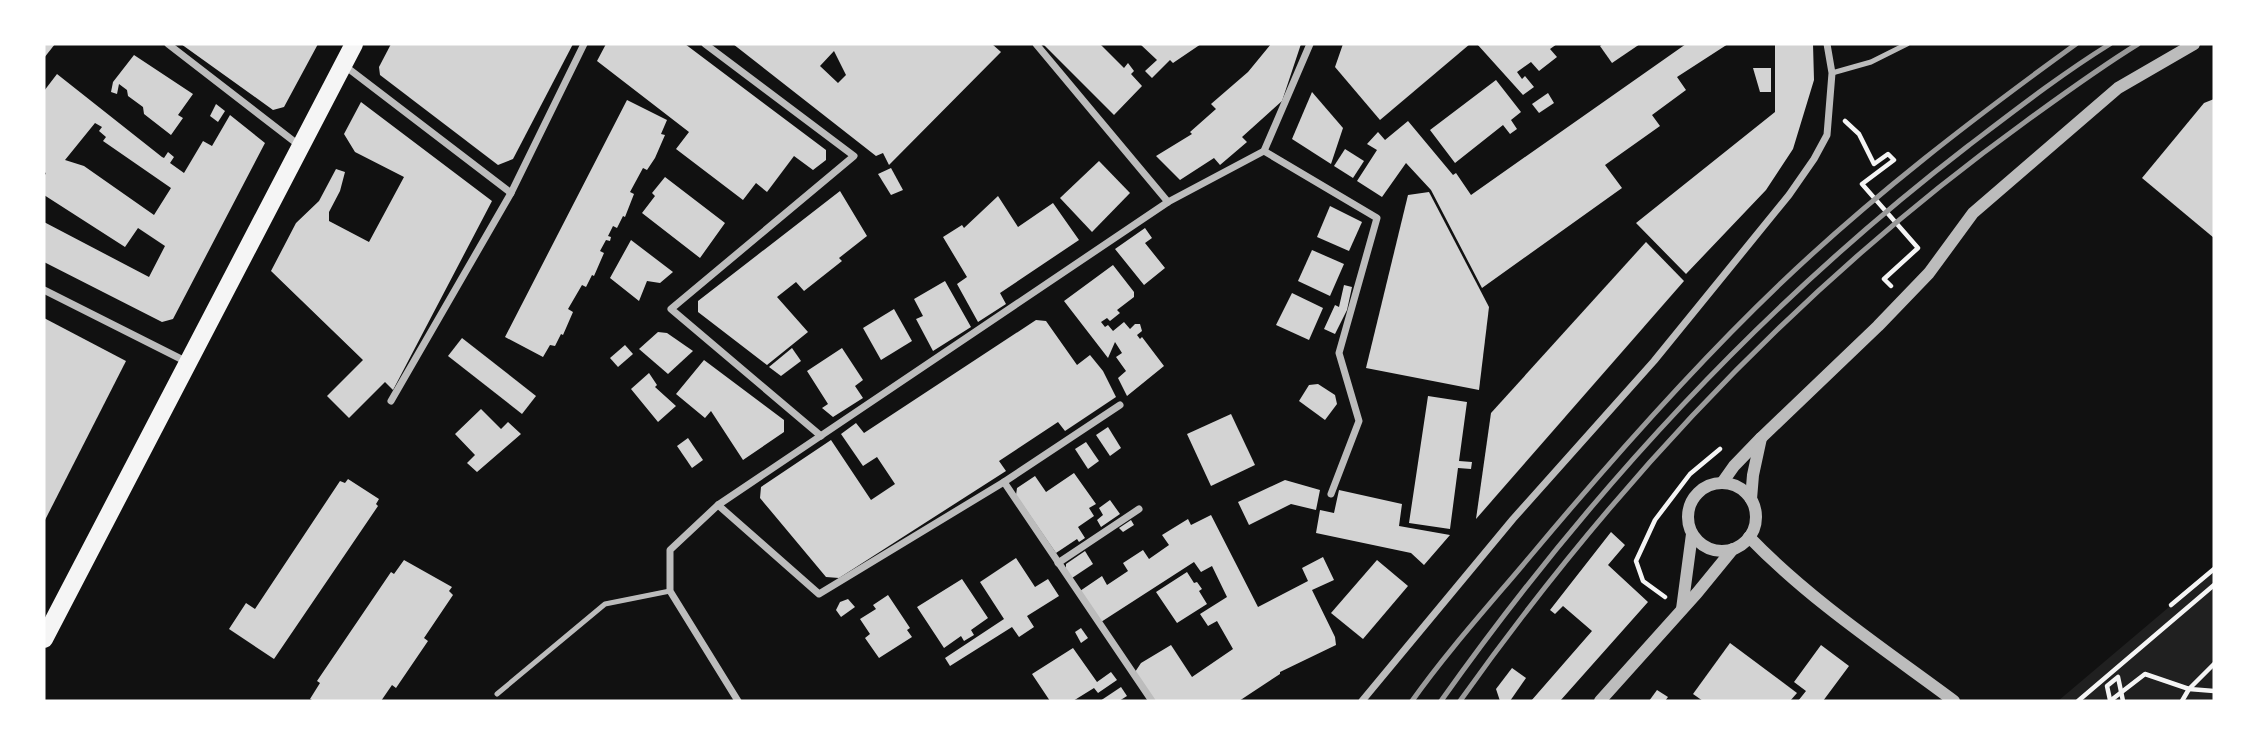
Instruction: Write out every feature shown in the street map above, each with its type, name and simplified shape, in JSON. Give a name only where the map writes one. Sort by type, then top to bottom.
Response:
[{"type":"main road","points":[[44,639],[354,44]]},
{"type":"street","points":[[168,44],[300,146]]},
{"type":"street","points":[[391,401],[511,193],[584,44]]},
{"type":"street","points":[[705,44],[854,156],[671,309],[821,436]]},
{"type":"street","points":[[1036,44],[1168,202]]},
{"type":"street","points":[[738,701],[670,591],[670,550],[718,505],[1168,202],[1265,151],[1310,44]]},
{"type":"street","points":[[1363,701],[1513,519],[1654,361],[1789,195],[1827,135],[1832,73],[1827,44]]},
{"type":"street","points":[[1722,483],[1761,438],[1929,273],[1973,214],[2118,88],[2194,44]]},
{"type":"street","points":[[343,64],[511,193]]},
{"type":"street","points":[[1265,151],[1377,218],[1339,353],[1359,421],[1331,494]]},
{"type":"street","points":[[44,290],[188,362]]},
{"type":"street","points":[[718,505],[818,594],[1004,482],[1120,405]]},
{"type":"street","points":[[1600,701],[1733,549],[1749,537],[1756,519],[1751,499],[1761,438]]},
{"type":"street","points":[[1004,482],[1152,701]]},
{"type":"street","points":[[1733,549],[1710,549],[1692,534],[1688,523],[1692,500],[1710,485],[1722,483],[1744,490],[1751,499]]},
{"type":"street","points":[[1058,563],[1139,509]]},
{"type":"street","points":[[1682,609],[1692,534]]},
{"type":"street","points":[[1749,537],[1822,603],[1954,701]]},
{"type":"lane","points":[[1832,73],[1871,62],[1907,44]]},
{"type":"lane","points":[[496,694],[605,604],[670,591]]},
{"type":"path","points":[[1859,134],[1874,164],[1888,154],[1894,160],[1862,184],[1918,248],[1884,279]]},
{"type":"path","points":[[2171,606],[2214,570]]},
{"type":"path","points":[[2078,701],[2214,585]]},
{"type":"path","points":[[2182,701],[2189,689],[2214,664]]},
{"type":"path","points":[[2123,701],[2121,692],[2118,677],[2107,686],[2110,701],[2121,692],[2145,674],[2189,689],[2214,691]]},
{"type":"shaded area","points":[[2214,569],[2214,701],[2058,701]]},
{"type":"building","points":[[44,44],[55,44],[44,58]]},
{"type":"building","points":[[181,44],[318,44],[284,107],[273,110]]},
{"type":"building","points":[[391,44],[573,44],[513,159],[498,165],[380,75],[379,67]]},
{"type":"building","points":[[606,44],[685,44],[826,150],[826,160],[813,170],[794,156],[767,192],[756,183],[743,200],[676,149],[689,132],[597,61]]},
{"type":"building","points":[[733,44],[992,44],[1001,52],[889,165],[883,153],[876,156]],"holes":[[[834,51],[846,75],[838,83],[820,66]]]},
{"type":"building","points":[[1043,44],[1100,44],[1124,68],[1128,63],[1134,71],[1131,74],[1142,86],[1114,115]]},
{"type":"building","points":[[1140,44],[1201,44],[1173,63],[1170,60],[1152,78],[1145,71],[1157,60]]},
{"type":"building","points":[[1271,44],[1301,44],[1282,101],[1242,137],[1247,142],[1220,165],[1214,158],[1180,180],[1156,156],[1192,134],[1190,132],[1216,109],[1211,104],[1248,72]]},
{"type":"building","points":[[1343,44],[1470,44],[1380,120],[1335,67]]},
{"type":"building","points":[[1477,44],[1557,44],[1550,49],[1557,57],[1539,71],[1531,62],[1517,72],[1522,79],[1525,76],[1534,87],[1523,95]]},
{"type":"building","points":[[1640,44],[1612,63],[1600,46]]},
{"type":"building","points":[[1686,44],[1728,44],[1677,77],[1686,90],[1652,115],[1660,126],[1605,165],[1622,188],[1482,288],[1431,190],[1406,163],[1382,197],[1357,181],[1377,150],[1367,144],[1378,132],[1385,140],[1408,121],[1453,175],[1456,173],[1471,195]]},
{"type":"building","points":[[1775,44],[1813,44],[1814,80],[1793,149],[1766,190],[1686,274],[1636,223],[1775,112]]},
{"type":"building","points":[[134,55],[193,94],[178,115],[183,118],[171,135],[144,114],[143,107],[128,96],[127,90],[119,84],[117,94],[111,92],[113,82]]},
{"type":"building","points":[[1753,68],[1771,68],[1771,92],[1760,92]]},
{"type":"building","points":[[57,74],[162,157],[168,152],[174,157],[170,163],[184,173],[203,141],[212,146],[230,115],[265,143],[173,319],[162,322],[44,262],[44,222],[149,277],[165,246],[138,228],[125,247],[44,195],[44,91]],"holes":[[[95,123],[102,127],[99,131],[106,137],[103,141],[171,188],[154,215],[84,166],[65,160]]]},
{"type":"building","points":[[1496,80],[1521,112],[1511,120],[1517,129],[1510,134],[1503,125],[1455,163],[1430,130]]},
{"type":"building","points":[[1312,92],[1343,128],[1331,164],[1292,139]]},
{"type":"building","points":[[1548,93],[1554,103],[1539,113],[1532,104]]},
{"type":"building","points":[[2214,99],[2214,238],[2142,178],[2204,103]]},
{"type":"building","points":[[627,100],[667,120],[661,134],[665,135],[655,158],[647,170],[643,168],[630,192],[634,194],[625,217],[623,216],[617,228],[613,226],[608,236],[611,237],[610,241],[606,240],[600,251],[604,253],[594,276],[592,275],[586,287],[582,285],[568,309],[573,312],[563,335],[561,334],[555,346],[550,345],[543,357],[505,337]]},
{"type":"building","points":[[361,102],[492,201],[393,390],[385,382],[349,418],[327,396],[363,360],[271,271],[296,223],[319,201],[336,169],[345,172],[340,191],[329,212],[329,221],[369,242],[404,177],[355,152],[344,134]]},
{"type":"building","points":[[216,104],[225,111],[218,122],[210,116]]},
{"type":"building","points":[[1345,149],[1364,161],[1353,178],[1334,166]]},
{"type":"building","points":[[1099,161],[1130,193],[1092,232],[1060,198]]},
{"type":"building","points":[[891,168],[903,190],[891,195],[878,174]]},
{"type":"building","points":[[665,177],[725,223],[700,258],[642,213],[655,196],[652,193]]},
{"type":"building","points":[[840,191],[867,236],[839,258],[842,261],[804,291],[796,282],[777,297],[808,332],[767,365],[698,312],[698,301]]},
{"type":"building","points":[[1429,192],[1489,307],[1479,390],[1366,368],[1408,195]]},
{"type":"building","points":[[998,196],[1018,227],[1053,203],[1079,240],[1000,293],[1006,304],[978,322],[957,284],[967,277],[943,237],[962,225],[964,228]]},
{"type":"building","points":[[1330,206],[1362,222],[1349,251],[1317,237]]},
{"type":"building","points":[[1145,228],[1152,238],[1145,243],[1165,268],[1144,285],[1115,249]]},
{"type":"building","points":[[631,240],[673,272],[660,283],[647,281],[639,301],[610,278]]},
{"type":"building","points":[[1646,242],[1684,281],[1476,519],[1491,413]]},
{"type":"building","points":[[1312,250],[1344,264],[1330,296],[1298,281]]},
{"type":"building","points":[[1113,265],[1134,292],[1134,297],[1117,310],[1120,313],[1110,321],[1107,318],[1101,322],[1113,331],[1124,322],[1130,329],[1135,324],[1140,324],[1142,331],[1137,335],[1140,339],[1142,337],[1164,366],[1127,396],[1118,378],[1126,371],[1116,357],[1122,353],[1115,342],[1108,358],[1064,301]]},
{"type":"building","points":[[945,281],[971,327],[933,351],[916,319],[923,316],[914,299]]},
{"type":"building","points":[[1344,285],[1352,287],[1347,310],[1335,334],[1324,329],[1335,305],[1339,307]]},
{"type":"building","points":[[1292,293],[1323,308],[1309,340],[1276,325]]},
{"type":"building","points":[[894,309],[912,341],[881,360],[863,328]]},
{"type":"building","points":[[44,318],[126,361],[44,522]]},
{"type":"building","points":[[1036,320],[1046,321],[1077,365],[1090,355],[1103,371],[1116,397],[1065,431],[1058,422],[999,461],[1006,471],[839,578],[826,577],[760,498],[761,487],[831,440],[871,500],[895,484],[877,457],[863,466],[841,434],[856,423],[864,433]]},
{"type":"building","points":[[658,332],[667,333],[693,351],[668,374],[639,349]]},
{"type":"building","points":[[462,338],[536,396],[522,414],[448,356]]},
{"type":"building","points":[[625,345],[633,354],[618,367],[610,358]]},
{"type":"building","points":[[792,348],[801,361],[781,376],[769,367]]},
{"type":"building","points":[[842,348],[863,380],[855,386],[863,398],[833,417],[822,408],[828,404],[807,371]]},
{"type":"building","points":[[704,360],[784,420],[784,432],[743,460],[711,411],[705,418],[676,394]]},
{"type":"building","points":[[649,373],[657,385],[655,387],[676,406],[658,422],[631,389]]},
{"type":"building","points":[[1318,384],[1335,395],[1337,404],[1325,420],[1299,401],[1309,385]]},
{"type":"building","points":[[1428,396],[1467,402],[1459,461],[1472,462],[1471,469],[1458,468],[1450,529],[1409,523]]},
{"type":"building","points":[[481,409],[501,429],[508,422],[521,434],[477,472],[467,463],[475,455],[455,434]]},
{"type":"building","points":[[1231,414],[1255,465],[1211,486],[1187,434]]},
{"type":"building","points":[[1108,427],[1121,448],[1110,456],[1096,435]]},
{"type":"building","points":[[688,438],[703,460],[692,468],[677,446]]},
{"type":"building","points":[[1086,442],[1099,461],[1088,469],[1075,449]]},
{"type":"building","points":[[1074,473],[1096,504],[1089,508],[1094,516],[1078,527],[1085,538],[1079,542],[1077,539],[1056,553],[1016,495],[1017,488],[1035,476],[1046,492]]},
{"type":"building","points":[[348,479],[379,499],[376,504],[378,506],[274,659],[229,629],[246,603],[255,609],[340,481],[345,483]]},
{"type":"building","points":[[1285,480],[1320,490],[1316,510],[1291,504],[1249,525],[1238,502]]},
{"type":"building","points":[[1339,490],[1402,504],[1399,526],[1450,535],[1424,565],[1411,553],[1316,533],[1320,510],[1334,513]]},
{"type":"building","points":[[1110,500],[1120,514],[1101,527],[1097,520],[1103,515],[1099,508]]},
{"type":"building","points":[[1211,515],[1258,607],[1308,581],[1302,568],[1323,557],[1334,580],[1312,590],[1335,637],[1336,645],[1280,672],[1239,701],[1154,701],[1135,672],[1141,663],[1171,645],[1192,677],[1233,649],[1217,621],[1208,626],[1200,614],[1227,597],[1212,566],[1201,572],[1194,562],[1101,622],[1080,591],[1102,576],[1107,585],[1128,571],[1123,563],[1143,550],[1149,559],[1169,545],[1162,535],[1188,519],[1191,525]]},
{"type":"building","points":[[1131,520],[1134,525],[1123,532],[1119,528]]},
{"type":"building","points":[[1611,532],[1625,545],[1608,565],[1648,602],[1560,701],[1531,701],[1592,631],[1563,606],[1555,614],[1550,610]]},
{"type":"building","points":[[1085,551],[1093,564],[1072,578],[1066,564]]},
{"type":"building","points":[[1016,558],[1035,587],[1048,579],[1059,596],[1027,616],[1034,627],[1019,637],[1012,627],[950,666],[945,658],[1004,619],[980,582]]},
{"type":"building","points":[[404,560],[452,587],[449,591],[453,595],[424,638],[428,641],[396,688],[392,685],[381,701],[310,699],[320,683],[317,681],[391,572],[394,574]]},
{"type":"building","points":[[1377,560],[1408,586],[1363,639],[1331,613]]},
{"type":"building","points":[[1187,572],[1202,589],[1199,591],[1207,604],[1177,623],[1156,592]]},
{"type":"building","points":[[962,579],[988,618],[971,630],[974,635],[964,641],[961,636],[944,648],[917,607]]},
{"type":"building","points":[[888,595],[910,628],[907,630],[912,637],[879,658],[865,638],[870,634],[860,619],[876,609],[873,605]]},
{"type":"building","points":[[848,599],[855,607],[841,617],[836,610],[840,602]]},
{"type":"building","points":[[1081,628],[1088,638],[1081,643],[1075,632]]},
{"type":"building","points":[[1730,643],[1797,693],[1790,701],[1703,701],[1693,694]]},
{"type":"building","points":[[1821,645],[1849,666],[1823,701],[1798,701],[1806,691],[1794,682]]},
{"type":"building","points":[[1073,648],[1097,682],[1111,672],[1117,680],[1098,693],[1094,688],[1073,701],[1050,701],[1032,674]]},
{"type":"building","points":[[1512,668],[1526,678],[1510,701],[1500,701],[1496,689]]},
{"type":"building","points":[[1121,687],[1127,696],[1119,701],[1100,701]]},
{"type":"building","points":[[1657,690],[1668,697],[1665,701],[1649,701]]},
{"type":"railway","points":[[1412,701],[1456,644],[1592,484],[1747,316],[1815,251],[1887,189],[2076,44]]},
{"type":"railway","points":[[1441,701],[1498,623],[1619,475],[1751,335],[1893,206],[2020,107],[2110,44]]},
{"type":"railway","points":[[1460,701],[1520,619],[1650,463],[1719,388],[1791,317],[1866,248],[1944,183],[2053,102],[2138,44]]}]
